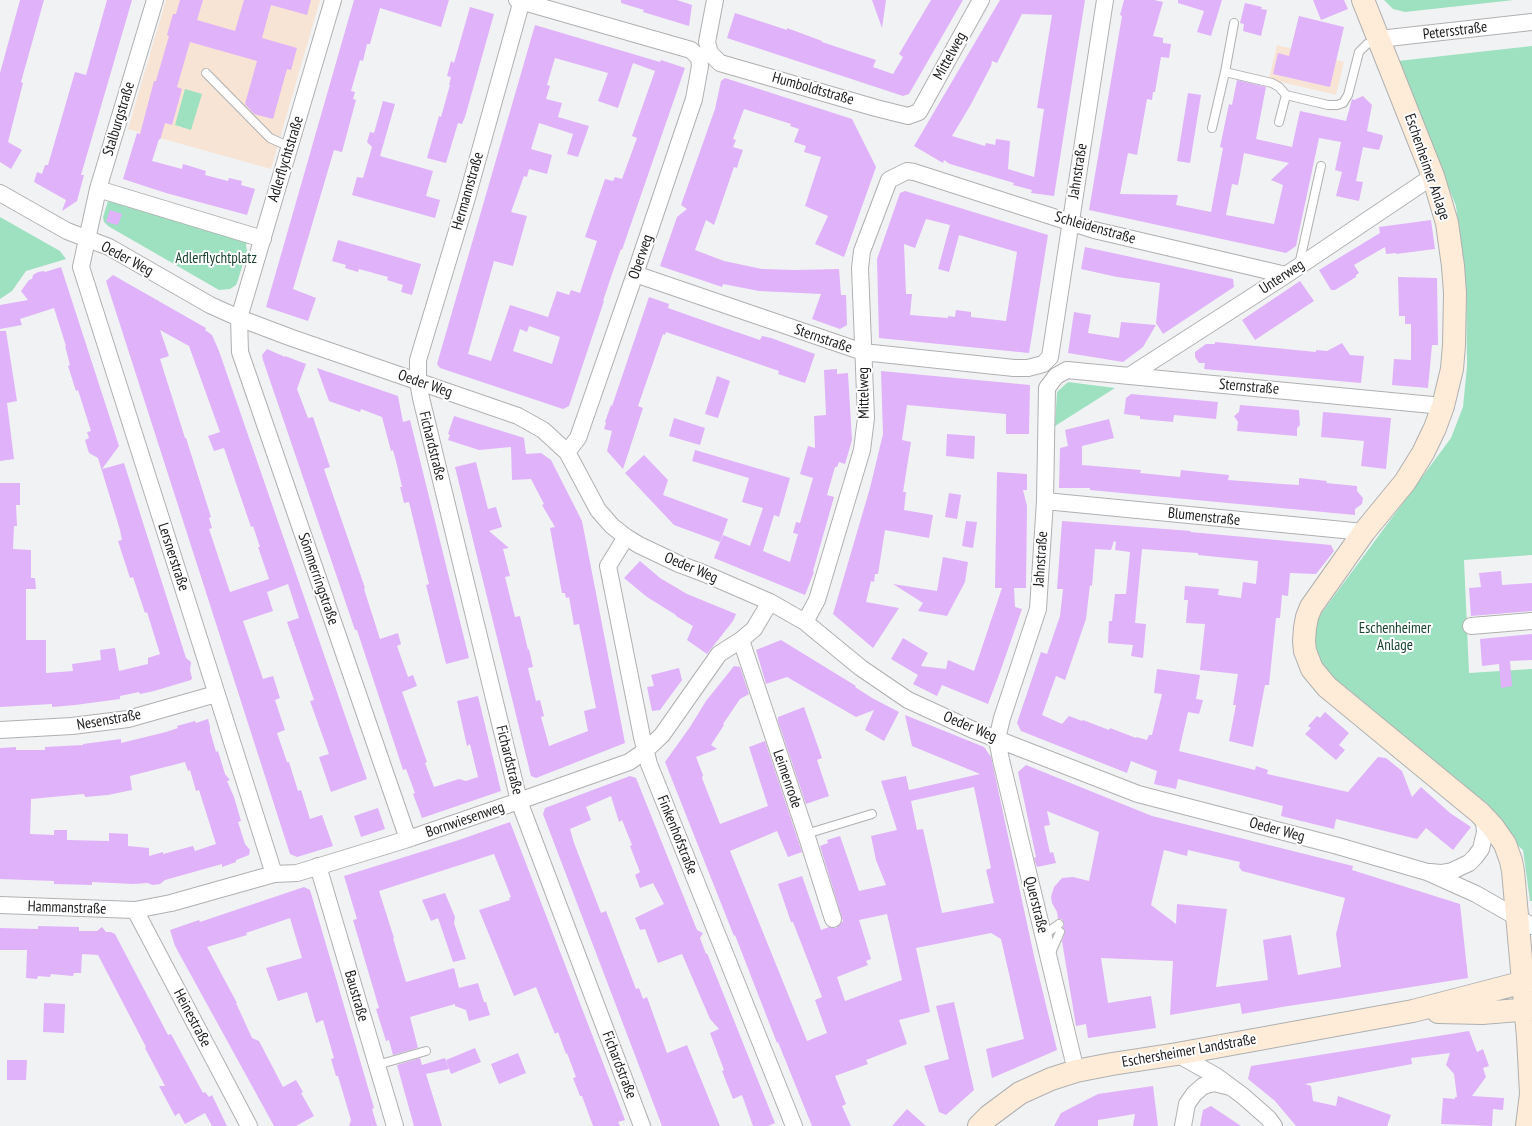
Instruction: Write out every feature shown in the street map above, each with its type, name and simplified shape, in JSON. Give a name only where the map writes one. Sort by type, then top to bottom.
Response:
[{"type":"main road","name":"Eschenheimer Anlage","points":[[1363,0],[1433,176],[1447,223],[1455,293],[1452,369],[1444,406],[1423,453],[1405,482],[1364,532],[1318,596],[1307,617],[1304,641],[1310,664],[1317,677],[1327,687],[1480,813],[1500,836],[1510,856],[1525,922],[1531,1094],[1527,1126]]},
{"type":"main road","name":"Eschersheimer Landstraße","points":[[980,1126],[989,1116],[1020,1093],[1051,1079],[1076,1071],[1413,1011],[1528,982]]},
{"type":"main road","name":"Eschersheimer Landstraße","points":[[1413,1011],[1482,1013],[1529,1009]]},
{"type":"street","name":"Stalburgstraße","points":[[86,239],[98,189],[155,0]]},
{"type":"street","name":"Adlerflychtstraße","points":[[239,318],[333,0]]},
{"type":"street","name":"Humboldtstraße","points":[[520,0],[691,50],[720,63],[876,108],[908,116],[920,112]]},
{"type":"street","name":"Hermannstraße","points":[[418,382],[418,360],[466,201],[520,0]]},
{"type":"street","name":"Oberweg","points":[[567,452],[578,438],[694,99],[715,0]]},
{"type":"street","name":"Mittelweg","points":[[920,112],[981,0]]},
{"type":"street","name":"Jahnstraße","points":[[1043,364],[1050,357],[1105,0]]},
{"type":"street","name":"Petersstraße","points":[[1379,39],[1532,22]]},
{"type":"street","name":"Mittelweg","points":[[805,622],[817,600],[862,450],[866,418],[860,268],[862,251],[889,180],[907,171]]},
{"type":"street","name":"Schleidenstraße","points":[[907,171],[1094,230],[1286,275]]},
{"type":"street","name":"Unterweg","points":[[1129,376],[1286,275],[1433,176]]},
{"type":"street","points":[[98,189],[263,239]]},
{"type":"street","name":"Oeder Weg","points":[[0,193],[67,231],[109,247],[210,305],[239,318],[518,416],[543,430],[567,452],[598,510],[612,526],[626,537],[678,564],[703,573],[770,602],[805,622],[862,668],[908,700],[997,739],[1138,794],[1338,846],[1427,872],[1476,894],[1525,922]]},
{"type":"street","name":"Lersnerstraße","points":[[86,239],[81,267],[274,874]]},
{"type":"street","name":"Sternstraße","points":[[635,274],[863,352],[1014,368],[1028,368],[1043,364]]},
{"type":"street","name":"Sömmerringstraße","points":[[239,318],[240,352],[408,839]]},
{"type":"street","name":"Sternstraße","points":[[1056,376],[1067,370],[1444,406]]},
{"type":"street","name":"Jahnstraße","points":[[997,739],[1002,718],[1038,609],[1045,501],[1047,388],[1056,376]]},
{"type":"street","name":"Fichardstraße","points":[[418,382],[519,801],[642,1126]]},
{"type":"street","name":"Blumenstraße","points":[[1045,501],[1364,532]]},
{"type":"street","name":"Finkenhofstraße","points":[[626,537],[608,566],[645,751],[794,1126]]},
{"type":"street","name":"Bornwiesenweg","points":[[135,910],[170,903],[274,874],[297,873],[408,839],[629,762],[645,751],[662,735],[719,654],[741,640],[754,629],[770,602]]},
{"type":"street","points":[[1471,626],[1532,621]]},
{"type":"street","name":"Leimenrode","points":[[741,640],[833,919]]},
{"type":"street","name":"Nesenstraße","points":[[0,730],[72,726],[128,719],[216,694]]},
{"type":"street","name":"Querstraße","points":[[997,739],[1076,1071]]},
{"type":"street","name":"Oeder Weg","points":[[1427,872],[1441,873],[1452,871],[1469,863],[1475,857],[1481,849],[1485,832],[1484,822],[1480,813]]},
{"type":"street","name":"Baustraße","points":[[318,866],[395,1126]]},
{"type":"street","name":"Hammanstraße","points":[[0,905],[135,910]]},
{"type":"street","name":"Heinestraße","points":[[135,910],[249,1126]]},
{"type":"street","points":[[1177,1054],[1216,1076],[1231,1087],[1268,1118],[1274,1126]]},
{"type":"street","points":[[1182,1126],[1187,1104],[1202,1086],[1214,1083],[1231,1087]]},
{"type":"lane","points":[[1212,128],[1225,72],[1234,23]]},
{"type":"lane","points":[[1225,72],[1272,83],[1286,95],[1337,105],[1343,103],[1348,95],[1360,52],[1367,44],[1379,39]]},
{"type":"lane","points":[[206,73],[270,138],[290,147]]},
{"type":"lane","points":[[1279,122],[1286,95]]},
{"type":"lane","points":[[1299,266],[1321,166]]},
{"type":"lane","points":[[806,834],[872,814]]},
{"type":"lane","points":[[1044,935],[1059,924]]},
{"type":"lane","points":[[1049,958],[1060,932]]},
{"type":"lane","points":[[377,1065],[426,1051]]},
{"type":"shaded area","points":[[166,0],[320,0],[271,169],[128,129]]},
{"type":"shaded area","points":[[1277,45],[1344,62],[1336,95],[1269,79]]},
{"type":"green space","points":[[1384,0],[1514,0],[1405,12],[1393,9]]},
{"type":"green space","name":"Eschenheimer Anlage","points":[[1532,46],[1532,555],[1464,560],[1469,673],[1532,669],[1532,901],[1530,901],[1523,850],[1320,668],[1311,646],[1317,619],[1451,438],[1463,407],[1467,366],[1466,284],[1456,206],[1398,61]]},
{"type":"green space","points":[[185,89],[202,94],[191,130],[175,125]]},
{"type":"green space","name":"Adlerflychtplatz","points":[[108,201],[247,241],[247,250],[236,285],[230,289],[219,290],[108,226],[104,222],[103,217]]},
{"type":"green space","points":[[0,217],[60,251],[66,259],[26,271],[12,291],[0,299]]},
{"type":"green space","points":[[1068,382],[1115,388],[1055,426],[1057,392]]},
{"type":"building","points":[[20,0],[44,0],[21,82],[23,83],[8,142],[22,150],[11,169],[0,162],[0,73]]},
{"type":"building","points":[[107,0],[132,0],[81,175],[84,175],[77,201],[62,211],[66,200],[34,182],[37,172],[42,174],[45,165],[48,165],[75,72],[86,75]]},
{"type":"building","points":[[180,0],[203,0],[197,20],[235,31],[244,0],[311,0],[307,15],[271,5],[262,38],[297,48],[291,70],[287,69],[273,119],[254,114],[245,104],[257,61],[190,42],[177,87],[182,89],[172,125],[165,123],[152,161],[182,169],[183,164],[206,171],[205,175],[228,181],[229,178],[242,181],[241,185],[255,189],[247,215],[166,193],[123,179],[137,133],[140,134],[154,81],[156,81],[169,36],[167,35],[173,14],[176,14]]},
{"type":"building","points":[[354,0],[449,0],[441,27],[380,8],[370,44],[367,44],[363,61],[360,60],[351,91],[355,92],[353,99],[356,100],[342,152],[334,150],[293,289],[316,298],[308,321],[266,307]]},
{"type":"building","points":[[621,0],[677,0],[692,5],[689,26],[643,12],[644,10],[621,3]]},
{"type":"building","points":[[872,0],[886,0],[882,28]]},
{"type":"building","points":[[931,0],[963,0],[909,94],[903,96],[727,38],[735,13],[787,30],[787,28],[822,42],[876,60],[873,67],[893,74],[903,57],[899,54]]},
{"type":"building","points":[[1000,0],[1085,0],[1054,196],[1031,193],[1032,190],[1013,185],[1014,183],[950,164],[944,160],[943,163],[914,146]],"holes":[[[1022,14],[1052,15],[1037,108],[1044,109],[1034,177],[1008,169],[1010,141],[996,139],[995,145],[986,143],[985,146],[952,136],[970,106],[991,66],[992,61],[997,63]]]},
{"type":"building","points":[[1124,0],[1154,0],[1163,2],[1153,36],[1163,38],[1163,43],[1171,44],[1169,58],[1161,57],[1155,92],[1153,92],[1152,100],[1147,99],[1137,155],[1128,153],[1120,194],[1178,195],[1176,205],[1211,212],[1223,148],[1220,147],[1229,104],[1232,105],[1237,80],[1266,87],[1256,139],[1292,147],[1300,111],[1346,121],[1352,99],[1354,100],[1363,96],[1372,105],[1367,131],[1382,135],[1383,137],[1379,150],[1363,147],[1356,181],[1363,182],[1359,201],[1336,196],[1342,172],[1335,170],[1341,142],[1319,138],[1296,246],[1286,253],[1089,210],[1122,16],[1120,15]],"holes":[[[1244,153],[1289,163],[1271,180],[1283,185],[1274,224],[1226,215],[1232,184],[1238,185]]]},
{"type":"building","points":[[1178,0],[1222,0],[1211,36],[1197,32],[1204,11],[1178,3]]},
{"type":"building","points":[[1313,0],[1344,0],[1348,9],[1321,20]]},
{"type":"building","points":[[1245,3],[1262,7],[1261,9],[1267,10],[1261,36],[1243,31],[1244,24],[1240,23]]},
{"type":"building","points":[[470,7],[494,14],[465,117],[462,124],[458,123],[446,163],[427,158],[450,85],[451,77],[447,76],[451,61],[454,63]]},
{"type":"building","points":[[1299,16],[1344,27],[1330,87],[1273,74],[1278,53],[1289,56]]},
{"type":"building","points":[[535,25],[685,68],[622,250],[621,249],[612,274],[569,406],[563,409],[440,368],[437,364]],"holes":[[[555,58],[608,73],[598,101],[618,108],[633,63],[655,71],[632,136],[637,138],[622,179],[615,177],[613,181],[605,179],[585,237],[597,241],[580,293],[571,290],[569,295],[557,291],[548,317],[510,305],[491,361],[468,354],[494,261],[513,266],[527,216],[511,212],[524,176],[527,177],[529,169],[547,174],[552,155],[531,149],[539,123],[573,134],[567,154],[578,157],[589,126],[558,117],[562,103],[546,99],[550,86],[547,85]],[[529,326],[560,337],[552,364],[513,351],[520,329],[527,332]]]},
{"type":"building","points":[[725,78],[852,119],[876,167],[844,257],[815,244],[828,216],[805,206],[821,157],[804,152],[806,146],[794,142],[799,129],[790,126],[791,124],[744,109],[733,139],[736,140],[733,147],[743,150],[737,168],[734,167],[714,225],[706,220],[695,250],[724,261],[762,269],[839,269],[841,295],[846,295],[847,325],[840,329],[812,319],[821,294],[759,291],[723,284],[722,287],[660,266],[677,217],[687,209],[681,205],[715,109],[721,81]]},
{"type":"building","points":[[1188,93],[1201,95],[1190,163],[1177,161]]},
{"type":"building","points":[[383,101],[395,104],[380,156],[433,171],[426,196],[440,200],[435,218],[352,195],[357,177],[363,178],[372,147],[367,142],[370,132],[374,133]]},
{"type":"building","points":[[905,191],[1048,235],[1029,353],[879,338],[877,259],[900,193]],"holes":[[[926,219],[950,225],[938,269],[949,272],[959,235],[1017,252],[1006,321],[971,317],[971,312],[956,310],[955,317],[948,316],[948,318],[910,315],[912,294],[906,294],[904,244],[915,248]]]},
{"type":"building","points":[[110,210],[122,214],[118,225],[106,222]]},
{"type":"building","points":[[1431,220],[1435,249],[1386,254],[1385,247],[1354,265],[1359,273],[1356,277],[1335,290],[1331,290],[1319,270],[1380,233],[1379,227]]},
{"type":"building","points":[[338,240],[421,264],[412,295],[401,292],[403,285],[387,280],[388,277],[359,269],[358,272],[345,268],[346,265],[332,261]]},
{"type":"building","points":[[1085,247],[1233,279],[1234,287],[1163,334],[1156,323],[1160,283],[1117,277],[1081,269]]},
{"type":"building","points":[[61,267],[119,446],[102,469],[124,463],[186,658],[191,662],[190,670],[192,678],[191,680],[154,691],[120,696],[120,699],[52,707],[52,704],[0,707],[0,483],[20,483],[20,505],[16,505],[17,526],[14,526],[13,549],[31,550],[31,578],[35,578],[36,589],[26,589],[26,640],[46,640],[46,673],[73,671],[72,664],[101,660],[100,650],[115,648],[119,671],[148,664],[148,658],[160,654],[147,612],[145,613],[133,577],[130,578],[118,541],[122,540],[120,530],[98,458],[89,453],[85,440],[89,438],[87,432],[91,431],[78,390],[76,391],[68,366],[70,365],[66,346],[54,308],[20,319],[22,325],[0,329],[0,305],[28,300],[21,291],[29,280],[32,279],[33,275],[38,272],[45,272]]},
{"type":"building","points":[[113,275],[206,328],[205,330],[212,335],[219,351],[367,779],[331,792],[319,757],[329,754],[310,701],[314,700],[287,622],[299,618],[288,584],[267,592],[273,611],[243,621],[263,679],[273,676],[280,698],[275,700],[285,730],[277,733],[287,762],[289,762],[298,791],[301,790],[310,819],[322,815],[333,846],[297,857],[290,854],[106,281]],"holes":[[[160,330],[189,346],[220,432],[208,436],[214,451],[224,448],[251,527],[253,526],[260,547],[258,547],[269,579],[230,592],[209,529],[212,528],[209,518],[211,517],[160,359],[169,356]]]},
{"type":"building","points":[[1398,277],[1437,278],[1438,345],[1432,345],[1428,388],[1392,385],[1394,359],[1411,360],[1411,324],[1405,324],[1405,316],[1399,316]]},
{"type":"building","points":[[1300,281],[1314,301],[1255,340],[1242,320]]},
{"type":"building","points":[[649,297],[669,304],[668,308],[719,326],[760,340],[762,336],[771,338],[815,354],[805,383],[778,374],[779,371],[666,332],[665,335],[663,334],[638,406],[643,408],[623,469],[607,451],[612,431],[604,429],[605,422],[611,405],[612,406]]},
{"type":"building","points":[[1074,312],[1091,315],[1088,333],[1119,338],[1121,322],[1156,325],[1143,347],[1123,362],[1068,353]]},
{"type":"building","points":[[0,331],[6,331],[17,401],[7,403],[14,459],[0,461]]},
{"type":"building","points":[[1215,342],[1316,352],[1316,350],[1327,351],[1342,343],[1350,355],[1364,356],[1361,383],[1204,369],[1205,363],[1199,363],[1195,357],[1195,352],[1206,344],[1215,344]]},
{"type":"building","points":[[267,349],[306,364],[297,389],[308,418],[313,417],[330,467],[324,469],[365,588],[364,589],[380,639],[398,633],[401,644],[397,646],[408,677],[413,675],[417,686],[402,692],[427,762],[425,763],[434,787],[459,779],[466,781],[478,777],[470,744],[467,746],[457,701],[478,696],[501,791],[422,818],[406,769],[403,770],[357,630],[355,630],[263,360],[262,355]]},
{"type":"building","points":[[317,368],[398,396],[403,422],[410,420],[469,658],[446,664],[426,585],[429,584],[409,502],[404,503],[397,465],[393,450],[391,451],[382,417],[361,409],[360,412],[329,401]]},
{"type":"building","points":[[837,369],[837,374],[848,373],[852,440],[845,464],[839,462],[837,467],[835,467],[827,495],[834,497],[813,571],[814,572],[805,595],[714,558],[723,535],[750,546],[763,508],[742,502],[749,478],[692,461],[695,450],[790,478],[779,517],[774,515],[763,551],[790,562],[798,534],[793,533],[796,522],[800,523],[813,478],[800,474],[808,446],[815,448],[814,416],[826,415],[824,370]]},
{"type":"building","points":[[881,371],[1030,385],[1029,434],[1006,434],[1006,414],[907,405],[902,440],[911,442],[903,492],[906,492],[904,510],[933,515],[929,538],[885,530],[878,574],[875,574],[874,582],[871,581],[866,602],[899,608],[873,648],[833,614],[870,488],[883,434]]},
{"type":"building","points":[[717,376],[730,381],[718,418],[705,414]]},
{"type":"building","points":[[1131,394],[1218,402],[1216,419],[1174,415],[1173,422],[1140,419],[1140,416],[1124,414],[1126,398]]},
{"type":"building","points":[[1240,405],[1299,410],[1300,425],[1297,428],[1297,436],[1237,431],[1238,422],[1234,416],[1239,412]]},
{"type":"building","points":[[1323,412],[1391,418],[1386,469],[1361,466],[1364,441],[1321,437]]},
{"type":"building","points":[[454,416],[524,438],[526,454],[541,453],[551,460],[582,521],[625,743],[536,778],[531,776],[455,467],[476,462],[488,509],[496,507],[502,527],[489,531],[509,548],[503,549],[510,576],[505,577],[515,617],[520,616],[528,650],[529,649],[533,667],[528,668],[536,701],[540,700],[544,716],[541,717],[549,746],[588,731],[584,711],[596,708],[579,624],[574,625],[569,597],[566,598],[565,593],[562,593],[550,528],[555,527],[542,505],[544,504],[531,479],[512,480],[511,447],[479,450],[448,440],[450,435],[448,434]]},
{"type":"building","points":[[674,418],[705,428],[700,445],[669,436]]},
{"type":"building","points":[[1109,419],[1114,438],[1082,446],[1082,465],[1141,470],[1140,473],[1180,477],[1181,470],[1229,475],[1228,480],[1282,484],[1299,485],[1299,478],[1327,481],[1326,483],[1357,486],[1357,491],[1363,498],[1362,504],[1355,509],[1355,515],[1090,490],[1090,488],[1059,488],[1060,448],[1068,446],[1065,430]]},
{"type":"building","points":[[947,434],[975,436],[974,459],[946,456]]},
{"type":"building","points":[[644,455],[668,480],[663,495],[728,519],[720,542],[674,525],[625,473]]},
{"type":"building","points":[[997,472],[1027,474],[1027,490],[1023,490],[1027,506],[1026,588],[1014,588],[1015,607],[1022,609],[988,704],[942,685],[937,696],[913,684],[918,675],[891,659],[903,638],[928,653],[921,666],[946,669],[948,660],[974,671],[1002,588],[995,588]]},
{"type":"building","points":[[949,493],[961,495],[957,519],[945,517]]},
{"type":"building","points":[[966,521],[977,522],[973,548],[962,546]]},
{"type":"building","points":[[1062,521],[1191,531],[1190,532],[1331,545],[1334,551],[1316,574],[1290,573],[1288,596],[1282,595],[1280,618],[1276,618],[1269,685],[1265,685],[1253,747],[1229,741],[1236,705],[1233,705],[1238,674],[1200,670],[1205,624],[1186,623],[1188,600],[1184,600],[1185,586],[1219,589],[1218,595],[1241,598],[1243,582],[1256,584],[1258,561],[1198,555],[1198,553],[1142,549],[1135,623],[1146,624],[1143,658],[1131,656],[1133,645],[1108,643],[1109,621],[1112,621],[1115,594],[1126,594],[1130,552],[1115,550],[1116,542],[1114,541],[1111,550],[1095,549],[1092,586],[1090,585],[1086,619],[1065,680],[1056,676],[1042,715],[1062,724],[1069,716],[1109,730],[1110,728],[1136,738],[1147,740],[1149,735],[1152,735],[1162,694],[1154,693],[1157,669],[1200,675],[1196,699],[1203,700],[1199,714],[1188,712],[1179,751],[1255,770],[1256,766],[1268,770],[1267,774],[1348,792],[1378,757],[1386,758],[1402,771],[1412,797],[1421,787],[1450,813],[1471,827],[1453,850],[1426,828],[1417,839],[1336,819],[1334,829],[1281,816],[1283,806],[1178,779],[1176,789],[1154,784],[1157,771],[1131,761],[1127,773],[1021,731],[1017,723],[1041,652],[1047,654],[1060,616],[1063,589],[1057,589]]},
{"type":"building","points":[[943,557],[968,562],[965,582],[947,616],[918,611],[923,603],[893,584],[937,591]]},
{"type":"building","points":[[640,561],[660,578],[687,594],[736,614],[733,621],[707,654],[687,640],[693,626],[647,597],[624,578]]},
{"type":"building","points":[[1501,571],[1502,585],[1532,583],[1532,611],[1471,616],[1469,588],[1481,587],[1479,573]]},
{"type":"building","points":[[1532,634],[1532,660],[1510,661],[1512,686],[1501,688],[1499,664],[1482,666],[1480,639]]},
{"type":"building","points":[[781,640],[856,686],[855,687],[872,698],[899,712],[884,741],[865,730],[874,710],[856,717],[787,677],[766,684],[756,650]]},
{"type":"building","points":[[734,666],[740,667],[749,694],[740,699],[723,724],[724,725],[711,745],[717,749],[696,757],[703,775],[702,778],[720,824],[768,806],[749,747],[765,741],[802,852],[788,857],[777,831],[730,851],[807,1041],[827,1033],[815,1000],[822,997],[793,922],[791,922],[778,884],[802,876],[821,930],[829,927],[836,928],[843,921],[820,846],[828,843],[827,840],[840,836],[859,891],[886,885],[876,860],[871,836],[897,830],[881,781],[906,776],[909,790],[980,774],[912,746],[905,715],[984,747],[991,757],[1034,956],[1057,1050],[992,1078],[986,1049],[1024,1039],[1001,939],[991,933],[916,948],[930,1012],[899,1020],[907,1044],[866,1060],[868,1064],[835,1076],[846,1104],[842,1106],[851,1126],[812,1126],[778,1042],[777,1043],[665,762],[690,727],[706,701]],"holes":[[[974,787],[991,868],[986,870],[994,903],[942,913],[923,829],[917,830],[911,801]],[[887,914],[902,980],[845,1001],[837,977],[868,965],[866,961],[871,959],[859,920]]]},
{"type":"building","points":[[679,668],[682,680],[660,710],[652,711],[647,687],[654,686],[651,675]]},
{"type":"building","points":[[804,707],[822,758],[817,760],[829,796],[806,804],[778,721],[778,717]]},
{"type":"building","points":[[1325,712],[1349,733],[1339,745],[1345,750],[1336,760],[1305,734],[1311,728],[1308,726],[1317,716],[1320,718]]},
{"type":"building","points":[[208,719],[216,752],[218,751],[225,774],[230,780],[227,781],[234,797],[241,821],[238,822],[245,844],[250,850],[249,855],[222,867],[222,864],[165,880],[160,884],[152,885],[148,883],[133,884],[92,882],[92,885],[54,884],[54,881],[0,879],[0,748],[16,747],[16,750],[45,750],[45,747],[83,745],[121,739],[121,743],[166,732],[178,728],[177,726],[195,721],[196,723]],"holes":[[[185,762],[188,771],[190,770],[196,791],[199,790],[216,844],[195,851],[193,846],[149,856],[149,848],[128,846],[128,834],[109,833],[109,841],[67,840],[67,830],[54,830],[54,835],[30,834],[31,799],[84,794],[85,797],[108,795],[132,790],[130,776]]]},
{"type":"building","points":[[1026,765],[1152,816],[1353,866],[1352,870],[1460,904],[1468,978],[1242,1014],[1240,1003],[1170,1015],[1173,961],[1101,958],[1108,1003],[1151,996],[1156,1028],[1088,1038],[1086,1024],[1076,1026],[1062,941],[1065,932],[1063,928],[1064,923],[1062,919],[1058,919],[1051,897],[1054,887],[1062,878],[1073,877],[1089,881],[1099,832],[1047,811],[1050,825],[1044,826],[1050,853],[1053,852],[1056,863],[1037,867],[1018,772]],"holes":[[[1164,850],[1187,856],[1188,850],[1240,862],[1239,867],[1242,871],[1345,898],[1336,934],[1341,967],[1298,975],[1291,935],[1263,940],[1268,980],[1216,987],[1227,909],[1177,904],[1176,924],[1151,905]]]},
{"type":"building","points":[[630,776],[636,778],[697,930],[703,933],[700,938],[706,954],[707,953],[775,1123],[768,1126],[753,1126],[742,1095],[733,1099],[710,1033],[719,1029],[710,1019],[682,954],[658,963],[645,929],[640,930],[635,918],[664,904],[653,883],[640,888],[635,875],[640,872],[630,846],[632,845],[622,820],[619,822],[611,796],[586,807],[591,820],[570,829],[574,843],[601,913],[606,911],[636,989],[639,988],[643,999],[647,997],[667,1053],[687,1045],[720,1126],[662,1126],[543,814],[545,808]]},
{"type":"building","points":[[378,808],[385,829],[361,837],[354,816]]},
{"type":"building","points":[[510,822],[625,1120],[618,1122],[620,1126],[593,1126],[582,1096],[580,1096],[573,1078],[576,1077],[567,1053],[566,1054],[558,1032],[555,1034],[536,987],[514,996],[479,910],[510,900],[509,898],[511,897],[494,854],[379,891],[406,982],[454,968],[459,988],[478,983],[490,1015],[469,1021],[466,1010],[455,1006],[455,1004],[410,1017],[418,1048],[393,1055],[389,1040],[386,1041],[376,1009],[379,1008],[353,920],[357,919],[344,876],[459,840]]},
{"type":"building","points":[[304,887],[310,890],[374,1108],[372,1109],[377,1126],[349,1126],[351,1120],[338,1076],[336,1076],[331,1059],[334,1058],[323,1020],[316,1023],[307,992],[278,1001],[266,968],[302,958],[290,918],[246,933],[247,935],[207,947],[237,1003],[252,1038],[259,1041],[283,1087],[296,1080],[303,1092],[301,1093],[314,1116],[296,1126],[274,1126],[175,946],[170,930],[199,920],[200,922]]},
{"type":"building","points":[[445,893],[455,917],[454,923],[466,959],[453,962],[438,918],[431,921],[422,900]]},
{"type":"building","points":[[38,926],[79,927],[79,931],[97,931],[102,927],[106,932],[115,934],[168,1035],[171,1034],[203,1093],[205,1092],[209,1097],[212,1095],[227,1126],[212,1126],[205,1113],[185,1124],[179,1113],[175,1116],[159,1086],[165,1086],[98,955],[82,954],[81,973],[74,973],[73,976],[51,974],[50,977],[38,976],[37,979],[26,978],[27,950],[0,950],[0,928],[38,929]]},
{"type":"building","points":[[954,1002],[974,1090],[946,1115],[939,1112],[924,1066],[949,1059],[936,1006]]},
{"type":"building","points":[[44,1003],[65,1004],[64,1033],[43,1032]]},
{"type":"building","points":[[1469,1031],[1477,1052],[1483,1049],[1489,1066],[1483,1068],[1486,1077],[1472,1096],[1504,1098],[1503,1110],[1493,1109],[1492,1126],[1441,1124],[1443,1098],[1455,1099],[1455,1097],[1457,1097],[1454,1074],[1446,1065],[1450,1053],[1411,1058],[1412,1064],[1305,1084],[1311,1086],[1313,1101],[1336,1106],[1338,1096],[1391,1115],[1387,1126],[1296,1126],[1275,1101],[1248,1079],[1251,1066]]},
{"type":"building","points":[[475,1048],[481,1062],[451,1074],[446,1060]]},
{"type":"building","points":[[518,1053],[526,1073],[499,1084],[491,1064]]},
{"type":"building","points":[[420,1058],[422,1065],[445,1058],[449,1069],[426,1074],[442,1126],[414,1126],[397,1065]]},
{"type":"building","points":[[7,1060],[27,1060],[26,1080],[7,1080]]},
{"type":"building","points":[[1153,1086],[1158,1126],[1133,1126],[1135,1114],[1098,1120],[1098,1126],[1054,1126],[1061,1113],[1098,1094]]},
{"type":"building","points":[[1211,1106],[1241,1126],[1200,1126],[1203,1110]]},
{"type":"building","points":[[907,1109],[926,1126],[892,1126]]}]
